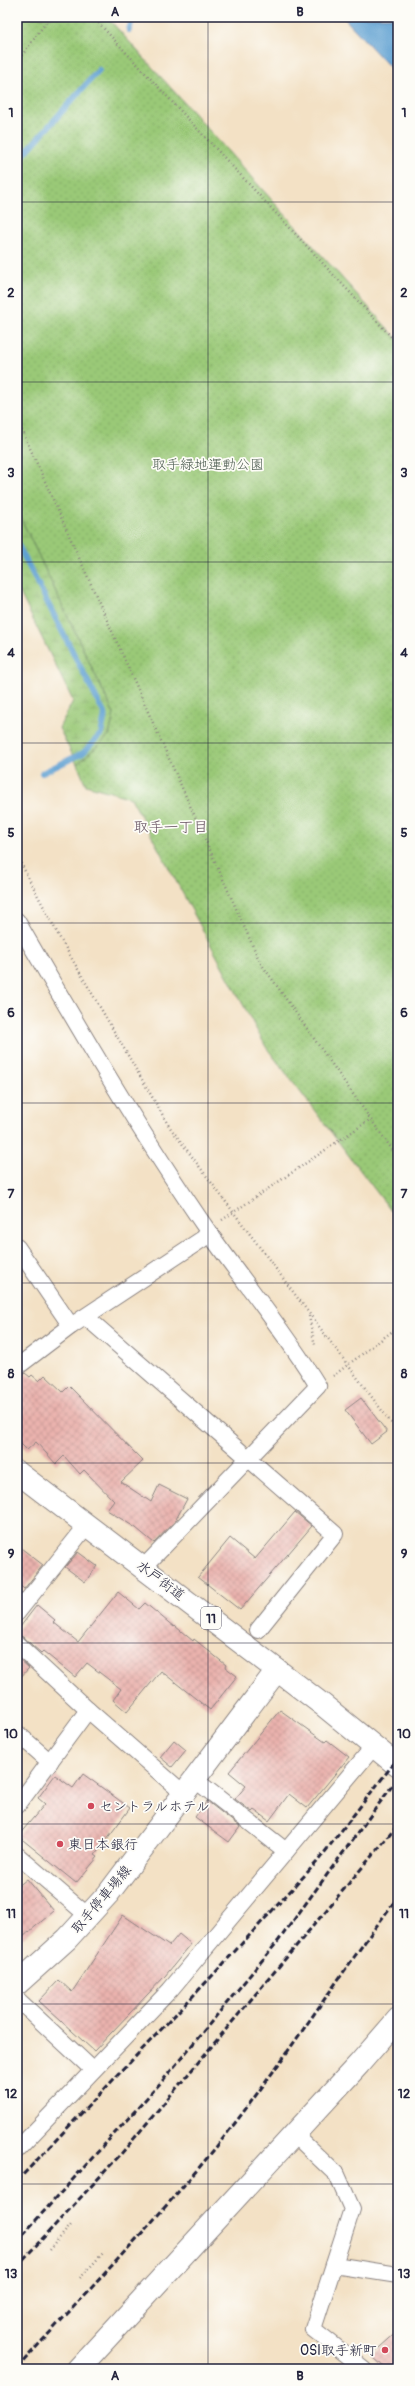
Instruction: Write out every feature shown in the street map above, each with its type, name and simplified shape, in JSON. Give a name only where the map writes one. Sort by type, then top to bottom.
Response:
[{"type":"main road","name":"水戸街道","points":[[17,1472],[144,1567],[375,1745],[398,1766]]},
{"type":"main road","name":"取手停車場線","points":[[17,1984],[67,1939],[108,1894],[277,1670]]},
{"type":"main road","points":[[78,2369],[359,2064],[398,2019]]},
{"type":"street","points":[[17,921],[111,1083],[210,1234],[298,1353],[318,1386],[249,1460],[144,1567]]},
{"type":"street","points":[[17,1367],[71,1326],[210,1234]]},
{"type":"street","points":[[17,1247],[71,1326]]},
{"type":"street","points":[[86,1317],[335,1534],[258,1630]]},
{"type":"street","points":[[17,1613],[87,1525]]},
{"type":"street","points":[[17,1644],[88,1710],[188,1786],[286,1851]]},
{"type":"street","points":[[17,1806],[88,1710]]},
{"type":"street","points":[[17,1733],[50,1762]]},
{"type":"street","points":[[17,2150],[170,1990],[375,1745]]},
{"type":"street","points":[[17,1855],[88,1916]]},
{"type":"street","points":[[17,1999],[93,2070]]},
{"type":"street","points":[[294,2134],[337,2175],[352,2209],[313,2328],[364,2369]]},
{"type":"street","points":[[334,2265],[398,2275]]},
{"type":"path","points":[[17,62],[50,17]]},
{"type":"path","points":[[93,17],[398,344]]},
{"type":"path","points":[[17,419],[260,962],[398,1158]]},
{"type":"path","points":[[17,856],[61,940],[169,1126],[392,1424]]},
{"type":"path","points":[[232,1212],[371,1119]]},
{"type":"path","points":[[329,1379],[398,1327]]},
{"type":"path","points":[[49,2250],[72,2224]]},
{"type":"path","points":[[80,2278],[104,2252]]},
{"type":"green space","name":"取手緑地運動公園","points":[[17,17],[107,17],[398,340],[398,1220],[266,1047],[131,798],[86,785],[77,764],[109,736],[114,714],[17,510]]},
{"type":"green space","points":[[17,510],[114,714],[109,736],[77,764],[59,728],[73,701],[17,587]]},
{"type":"water","points":[[343,17],[398,17],[398,76]]},
{"type":"building","points":[[25,1373],[30,1377],[32,1375],[39,1381],[45,1375],[63,1392],[69,1386],[143,1461],[121,1482],[151,1502],[159,1485],[187,1499],[175,1521],[154,1543],[136,1528],[107,1510],[114,1501],[84,1470],[80,1474],[64,1456],[56,1464],[36,1442],[27,1450],[17,1440],[17,1381]]},
{"type":"building","points":[[361,1398],[387,1432],[371,1444],[345,1410]]},
{"type":"building","points":[[295,1512],[312,1526],[240,1610],[198,1577],[230,1538],[255,1559]]},
{"type":"building","points":[[17,1545],[43,1565],[24,1589],[17,1583]]},
{"type":"building","points":[[78,1552],[97,1566],[85,1582],[65,1567]]},
{"type":"building","points":[[118,1592],[139,1609],[145,1603],[193,1641],[194,1639],[237,1676],[210,1710],[161,1671],[127,1712],[113,1700],[121,1689],[87,1663],[75,1677],[43,1651],[41,1653],[23,1637],[17,1635],[17,1631],[37,1605],[55,1620],[53,1622],[78,1642]]},
{"type":"building","points":[[17,1657],[29,1668],[17,1681]]},
{"type":"building","points":[[280,1710],[325,1742],[327,1740],[349,1757],[307,1808],[289,1794],[269,1821],[254,1810],[252,1812],[235,1799],[246,1786],[229,1772]]},
{"type":"building","points":[[174,1740],[186,1750],[172,1767],[160,1757]]},
{"type":"building","points":[[83,1774],[130,1808],[95,1855],[98,1857],[76,1883],[18,1836],[45,1804],[38,1798],[55,1775],[73,1788]]},
{"type":"building","points":[[207,1801],[240,1827],[229,1842],[195,1817]]},
{"type":"building","points":[[27,1879],[54,1911],[17,1942],[17,1887]]},
{"type":"building","points":[[123,1915],[169,1946],[179,1934],[191,1944],[165,1976],[94,2051],[39,2001],[59,1980],[72,1992]]},
{"type":"building","name":"OSI取手新町","points":[[398,2331],[398,2369],[386,2369],[371,2355]]},
{"type":"waterway","points":[[129,30],[133,17]]},
{"type":"waterway","points":[[17,162],[99,70]]},
{"type":"waterway","points":[[17,543],[105,715],[101,734],[83,753],[42,773]]},
{"type":"railway","points":[[17,2181],[212,1976],[317,1862],[398,1758]]},
{"type":"railway","points":[[17,2241],[164,2079],[279,1940],[398,1778]]},
{"type":"railway","points":[[17,2266],[121,2154],[398,1825]]},
{"type":"railway","points":[[17,2368],[144,2231],[217,2146],[264,2085],[398,1897]]},
{"type":"place","name":"セントラルホテル","points":[[91,1806]]},
{"type":"place","name":"東日本銀行","points":[[60,1844]]},
{"type":"place","name":"OSI取手新町","points":[[385,2350]]},
{"type":"district","name":"取手一丁目","points":[[171,827]]}]
